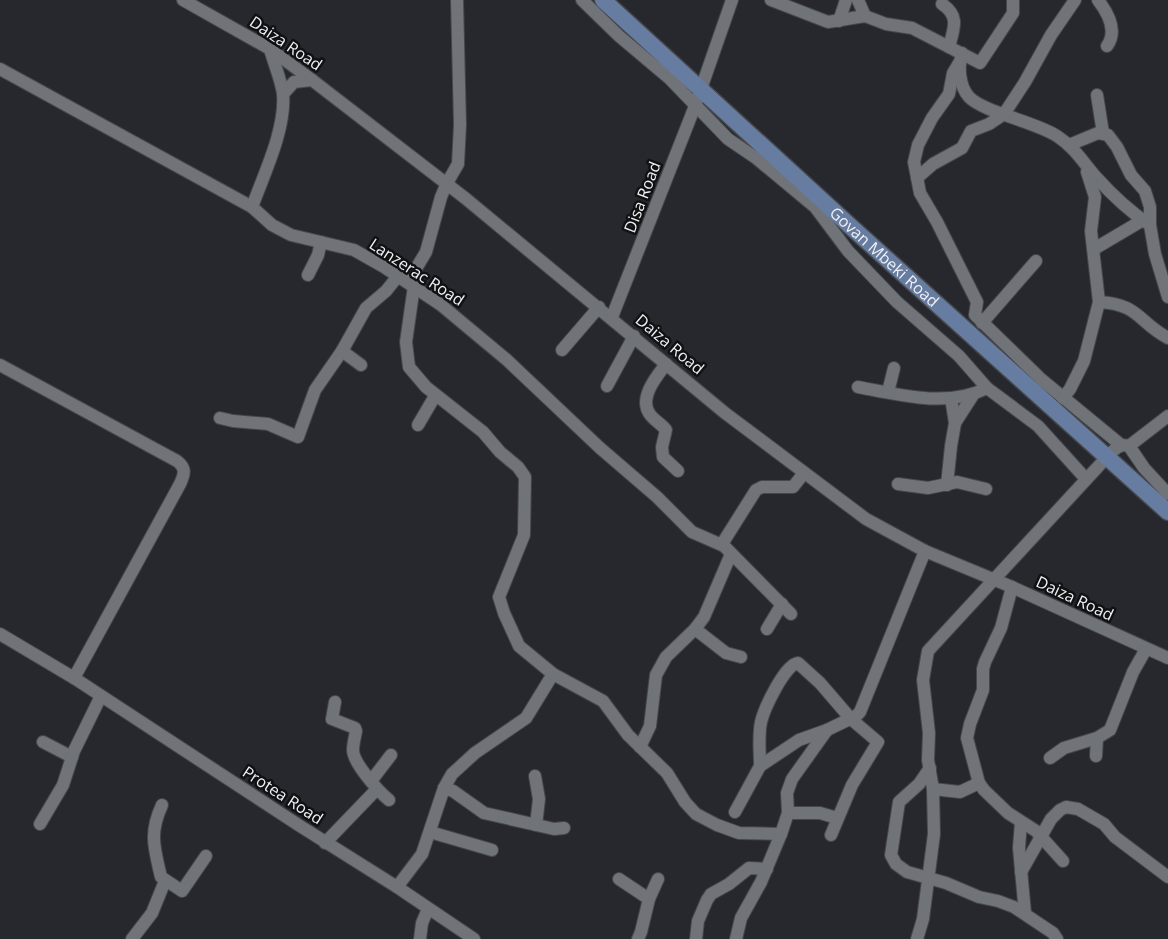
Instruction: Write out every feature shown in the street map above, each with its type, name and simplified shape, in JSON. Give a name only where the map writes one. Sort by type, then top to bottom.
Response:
[{"type":"main road","name":"Govan Mbeki Road","points":[[603,0],[1168,512]]},
{"type":"street","name":"Daiza Road","points":[[183,0],[270,49],[312,80],[447,183],[612,317],[666,364],[866,519],[924,551],[994,579],[1168,658]]},
{"type":"street","points":[[457,0],[459,155],[457,168],[447,183],[426,252],[407,282],[407,361],[413,373],[435,396],[483,432],[500,452],[518,466],[524,474],[524,532],[499,600],[519,646],[553,674],[603,701],[623,728],[667,773],[689,808],[703,819],[739,833],[781,834]]},
{"type":"street","points":[[582,0],[619,36],[670,79],[736,145],[756,158],[815,207],[848,251],[897,302],[964,361],[987,388],[1038,426],[1086,479]]},
{"type":"street","name":"Disa Road","points":[[612,317],[695,106],[732,0]]},
{"type":"street","points":[[771,0],[828,22],[866,16],[886,24],[912,28],[949,47],[961,58],[980,63],[1012,13],[1012,0]]},
{"type":"street","points":[[839,21],[846,0]]},
{"type":"street","points":[[858,0],[866,16]]},
{"type":"street","points":[[916,178],[933,164],[962,148],[971,131],[989,124],[1004,114],[1051,35],[1075,0]]},
{"type":"street","points":[[1098,0],[1113,30],[1113,37],[1107,46]]},
{"type":"street","points":[[942,4],[953,13],[954,26],[949,47]]},
{"type":"street","points":[[252,207],[281,124],[283,94],[270,49]]},
{"type":"street","points":[[961,58],[962,82],[970,99],[1055,134],[1069,145],[1117,200],[1147,223]]},
{"type":"street","points":[[961,58],[953,73],[949,94],[932,118],[914,156],[916,178],[922,197],[976,300],[974,313],[1063,398],[1125,445],[1144,468],[1167,490]]},
{"type":"street","name":"Lanzerac Road","points":[[0,69],[252,207],[280,230],[291,235],[354,250],[407,282],[452,313],[507,360],[696,535],[722,544]]},
{"type":"street","points":[[283,94],[294,82],[312,80]]},
{"type":"street","points":[[1097,95],[1103,133]]},
{"type":"street","points":[[1069,145],[1094,134],[1103,133],[1108,135],[1117,147],[1130,173],[1144,191],[1150,207],[1147,223],[1168,297]]},
{"type":"street","points":[[1063,398],[1084,361],[1099,302],[1091,227],[1095,197],[1083,162]]},
{"type":"street","points":[[1094,249],[1147,223]]},
{"type":"street","points":[[308,275],[318,255],[321,242]]},
{"type":"street","points":[[982,323],[1036,261]]},
{"type":"street","points":[[220,418],[268,424],[298,437],[312,395],[342,351],[366,308],[386,291],[407,282]]},
{"type":"street","points":[[1099,302],[1128,307],[1153,329],[1168,338]]},
{"type":"street","points":[[562,350],[599,307]]},
{"type":"street","points":[[607,386],[634,336]]},
{"type":"street","points":[[342,351],[361,365]]},
{"type":"street","points":[[666,364],[649,390],[646,406],[650,415],[666,430],[662,447],[663,457],[678,471]]},
{"type":"street","points":[[0,365],[177,461],[185,471],[74,678]]},
{"type":"street","points":[[888,392],[894,368]]},
{"type":"street","points":[[858,387],[917,397],[951,398],[973,395],[987,388]]},
{"type":"street","points":[[955,423],[973,395]]},
{"type":"street","points":[[418,425],[435,396]]},
{"type":"street","points":[[947,485],[955,423],[951,398]]},
{"type":"street","points":[[917,939],[923,919],[934,834],[933,789],[928,760],[929,733],[923,680],[928,651],[1107,457],[1168,416]]},
{"type":"street","points":[[767,629],[786,609],[722,544],[756,490],[762,487],[793,487],[804,473]]},
{"type":"street","points":[[898,484],[928,488],[961,483],[986,489]]},
{"type":"street","points":[[735,812],[760,766],[799,740],[856,716],[924,551]]},
{"type":"street","points":[[640,747],[649,732],[653,690],[660,667],[666,657],[695,629],[710,606],[731,554]]},
{"type":"street","points":[[1012,587],[1001,628],[985,662],[983,690],[968,731],[968,745],[979,783],[996,802],[1041,837],[1063,861]]},
{"type":"street","points":[[695,629],[726,653],[741,657]]},
{"type":"street","name":"Protea Road","points":[[0,634],[74,678],[474,939]]},
{"type":"street","points":[[1050,758],[1064,748],[1097,738],[1110,730],[1133,672],[1146,649]]},
{"type":"street","points":[[760,766],[759,738],[762,720],[780,682],[794,663],[798,663],[851,719],[878,741],[852,785],[831,835]]},
{"type":"street","points":[[397,887],[422,854],[444,788],[452,774],[462,763],[526,718],[553,674]]},
{"type":"street","points":[[40,824],[63,785],[72,757],[100,696]]},
{"type":"street","points":[[334,702],[332,720],[355,728],[352,751],[355,760],[374,786],[388,800]]},
{"type":"street","points":[[736,939],[741,918],[767,869],[781,834],[788,813],[789,787],[801,765],[827,730]]},
{"type":"street","points":[[1096,756],[1097,738]]},
{"type":"street","points":[[43,742],[72,757]]},
{"type":"street","points":[[786,748],[801,765]]},
{"type":"street","points":[[326,843],[374,786],[391,755]]},
{"type":"street","points":[[930,768],[919,784],[899,802],[892,860],[900,868],[979,897],[998,900],[1025,913],[1053,933],[1057,939]]},
{"type":"street","points":[[535,776],[539,799],[537,825]]},
{"type":"street","points":[[933,789],[960,792],[979,783]]},
{"type":"street","points":[[444,788],[453,791],[484,813],[537,825],[564,828]]},
{"type":"street","points":[[162,804],[155,819],[153,831],[160,875],[165,881],[182,891],[206,855]]},
{"type":"street","points":[[1021,872],[1054,814],[1066,807],[1074,807],[1104,824],[1115,837],[1168,878]]},
{"type":"street","points":[[788,813],[820,813],[837,818]]},
{"type":"street","points":[[1021,822],[1019,848],[1025,913]]},
{"type":"street","points":[[430,832],[492,850]]},
{"type":"street","points":[[696,939],[702,909],[711,894],[729,884],[749,868],[767,869]]},
{"type":"street","points":[[619,879],[649,899]]},
{"type":"street","points":[[638,939],[649,899],[658,879]]},
{"type":"street","points":[[132,939],[152,913],[165,881]]},
{"type":"street","points":[[420,939],[422,923],[428,909]]}]
